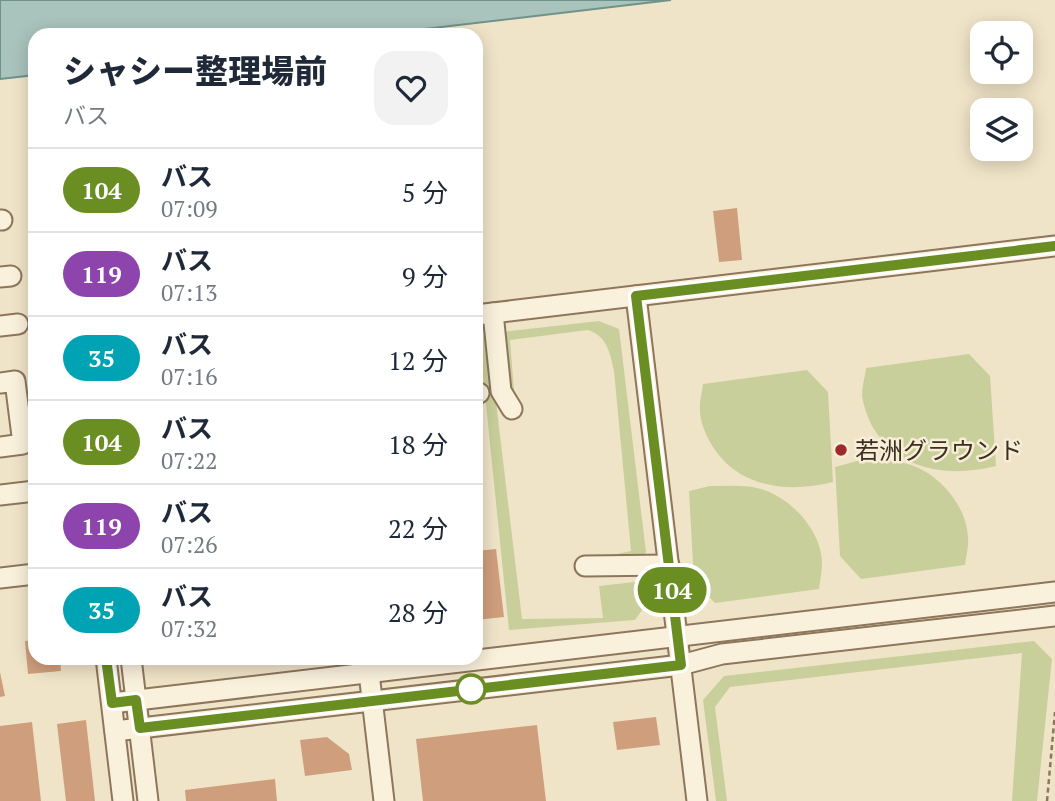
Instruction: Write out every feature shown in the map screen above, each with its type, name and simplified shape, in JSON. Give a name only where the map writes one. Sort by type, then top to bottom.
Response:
[{"type":"street","points":[[512,408],[501,391],[484,314],[1055,246]]},
{"type":"street","points":[[636,296],[697,801]]},
{"type":"street","points":[[0,383],[15,381],[23,444],[0,447]]},
{"type":"street","points":[[0,495],[28,492]]},
{"type":"street","points":[[585,566],[669,565]]},
{"type":"street","points":[[0,578],[28,575]]},
{"type":"street","points":[[483,659],[1055,592]]},
{"type":"street","points":[[115,732],[681,665],[722,654],[1055,616]]},
{"type":"street","points":[[107,665],[123,801]]},
{"type":"street","points":[[132,665],[148,801]]},
{"type":"street","points":[[112,703],[340,667],[369,673],[434,665]]},
{"type":"street","points":[[369,673],[384,801]]},
{"type":"path","points":[[1047,801],[1055,712]]},
{"type":"green space","points":[[599,321],[619,329],[645,554],[608,556],[631,551],[614,371],[609,352],[600,336],[588,330],[510,340],[514,390],[510,391],[502,332]]},
{"type":"green space","points":[[488,335],[522,619],[603,618],[599,586],[643,581],[651,584],[652,596],[635,620],[509,630],[483,375],[483,336]]},
{"type":"green space","points":[[969,354],[990,376],[996,466],[960,471],[910,462],[883,441],[872,426],[862,395],[866,368]]},
{"type":"green space","points":[[807,370],[828,392],[833,482],[815,486],[780,486],[748,478],[733,469],[710,442],[703,427],[700,408],[703,384]]},
{"type":"green space","points":[[857,461],[904,463],[922,470],[942,484],[963,514],[968,544],[965,565],[861,579],[840,556],[835,467]]},
{"type":"green space","points":[[710,486],[758,488],[775,495],[795,509],[817,539],[822,565],[819,589],[715,603],[694,581],[689,491]]},
{"type":"green space","points":[[1034,641],[1052,659],[1037,801],[1012,801],[1022,653],[730,687],[715,707],[727,801],[716,801],[703,700],[724,676]]},
{"type":"water","points":[[0,0],[671,0],[433,28],[28,28],[28,76],[0,79]]},
{"type":"building","points":[[737,208],[742,260],[719,262],[713,211]]},
{"type":"building","points":[[496,549],[504,617],[483,619],[483,550]]},
{"type":"building","points":[[25,641],[28,641],[28,665],[61,665],[61,671],[28,674]]},
{"type":"building","points":[[0,672],[5,696],[0,697]]},
{"type":"building","points":[[656,717],[660,745],[617,750],[613,722]]},
{"type":"building","points":[[86,720],[95,801],[66,801],[57,724]]},
{"type":"building","points":[[32,722],[41,801],[0,801],[0,726]]},
{"type":"building","points":[[537,725],[546,801],[423,801],[416,739]]},
{"type":"building","points":[[327,737],[349,754],[352,770],[305,776],[300,740]]},
{"type":"building","points":[[275,779],[277,801],[186,801],[185,790]]},
{"type":"bus line","name":"104","points":[[107,665],[112,703],[136,700],[140,728],[681,665],[636,296],[1055,246]]},
{"type":"place","name":"若洲グラウンド","points":[[841,450]]}]
